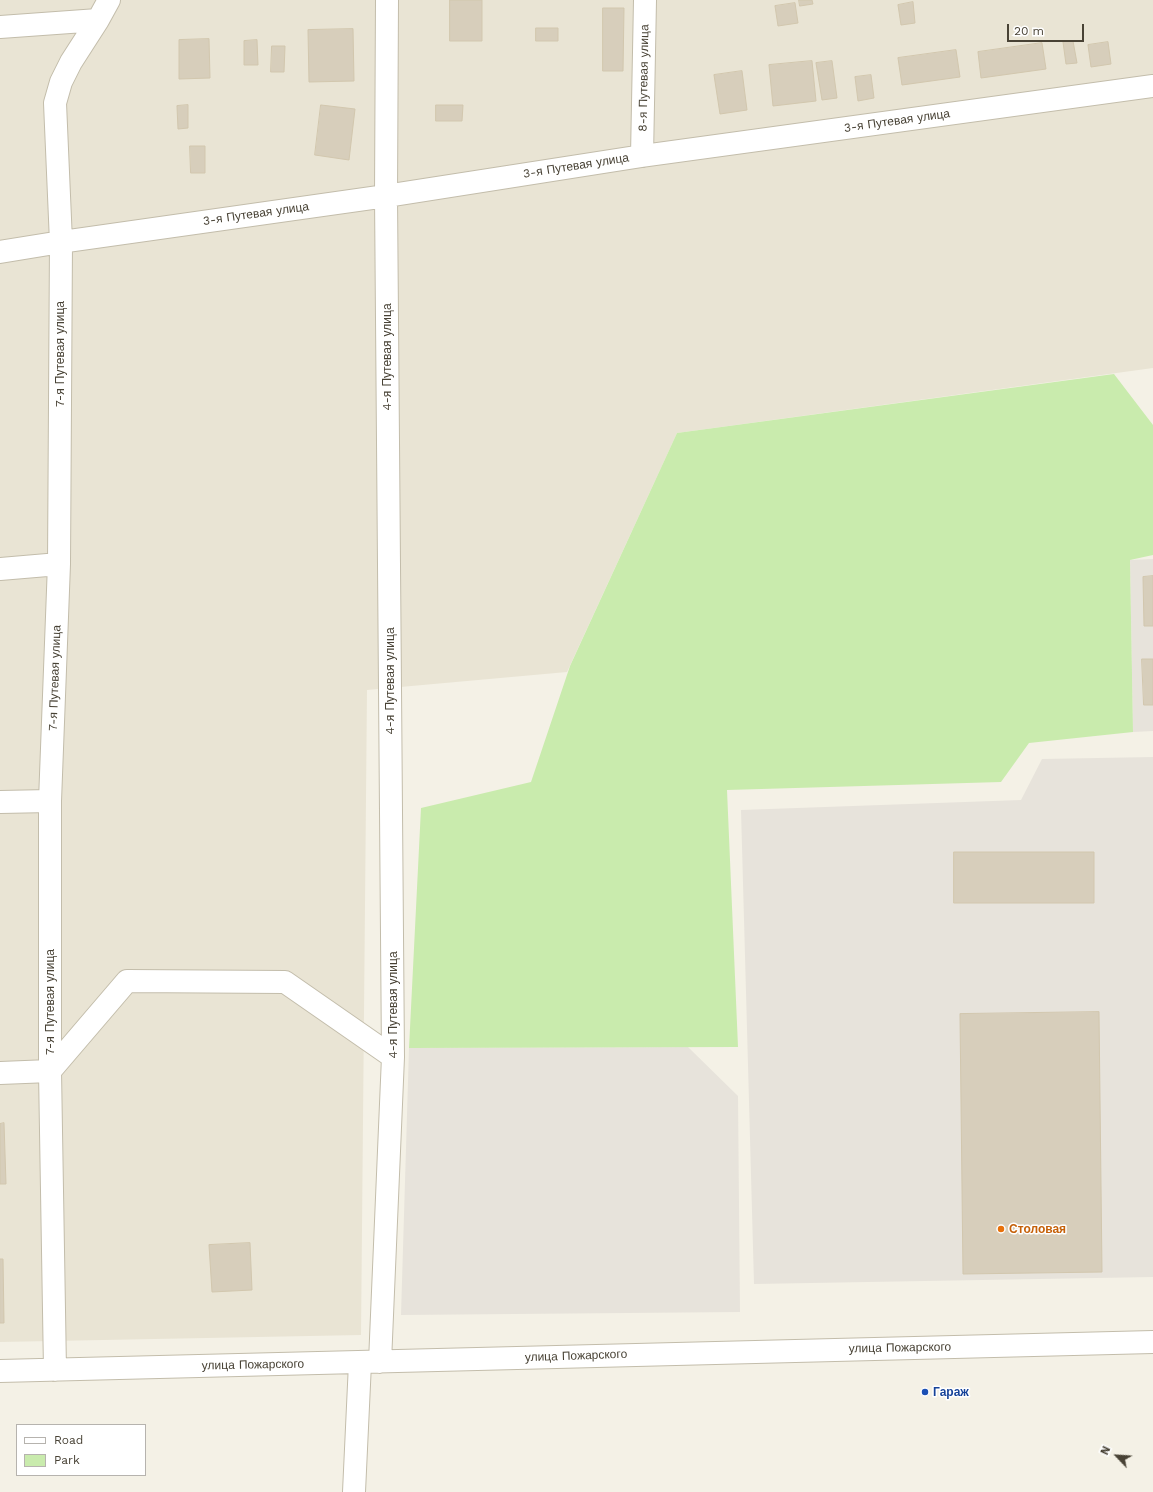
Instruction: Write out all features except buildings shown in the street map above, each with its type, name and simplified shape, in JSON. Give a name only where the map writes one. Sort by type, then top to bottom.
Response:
[{"type":"street","name":"7-я Путевая улица","points":[[55,1370],[50,1071],[50,801],[59,564],[60,242],[56,103],[61,82],[71,62],[109,0]]},
{"type":"street","name":"4-я Путевая улица","points":[[354,1492],[370,1362],[393,1057],[386,196],[387,0]]},
{"type":"street","name":"8-я Путевая улица","points":[[642,156],[645,0]]},
{"type":"street","points":[[0,27],[98,20]]},
{"type":"street","name":"3-я Путевая улица","points":[[0,252],[60,242],[386,196],[642,156],[1153,86]]},
{"type":"street","points":[[0,569],[59,564]]},
{"type":"street","points":[[0,802],[50,801]]},
{"type":"street","points":[[0,1073],[50,1071],[127,981],[285,982],[393,1057]]},
{"type":"street","name":"улица Пожарского","points":[[0,1371],[1153,1342]]},
{"type":"shaded area","points":[[0,0],[1153,0],[1153,368],[677,433],[567,672],[367,690],[361,1335],[0,1342]]},
{"type":"shaded area","points":[[1153,559],[1153,731],[1133,732],[1130,560]]},
{"type":"shaded area","points":[[1153,757],[1153,1277],[754,1284],[741,810],[1021,800],[1042,759]]},
{"type":"shaded area","points":[[688,1047],[738,1096],[740,1312],[401,1315],[409,1048]]},
{"type":"green space","points":[[1114,374],[1153,425],[1153,555],[1130,560],[1133,732],[1029,743],[1001,782],[727,790],[738,1047],[409,1048],[421,808],[531,782],[570,666],[677,433]]},
{"type":"place","name":"Столовая","points":[[1001,1229]]},
{"type":"place","name":"Гараж","points":[[925,1392]]}]
